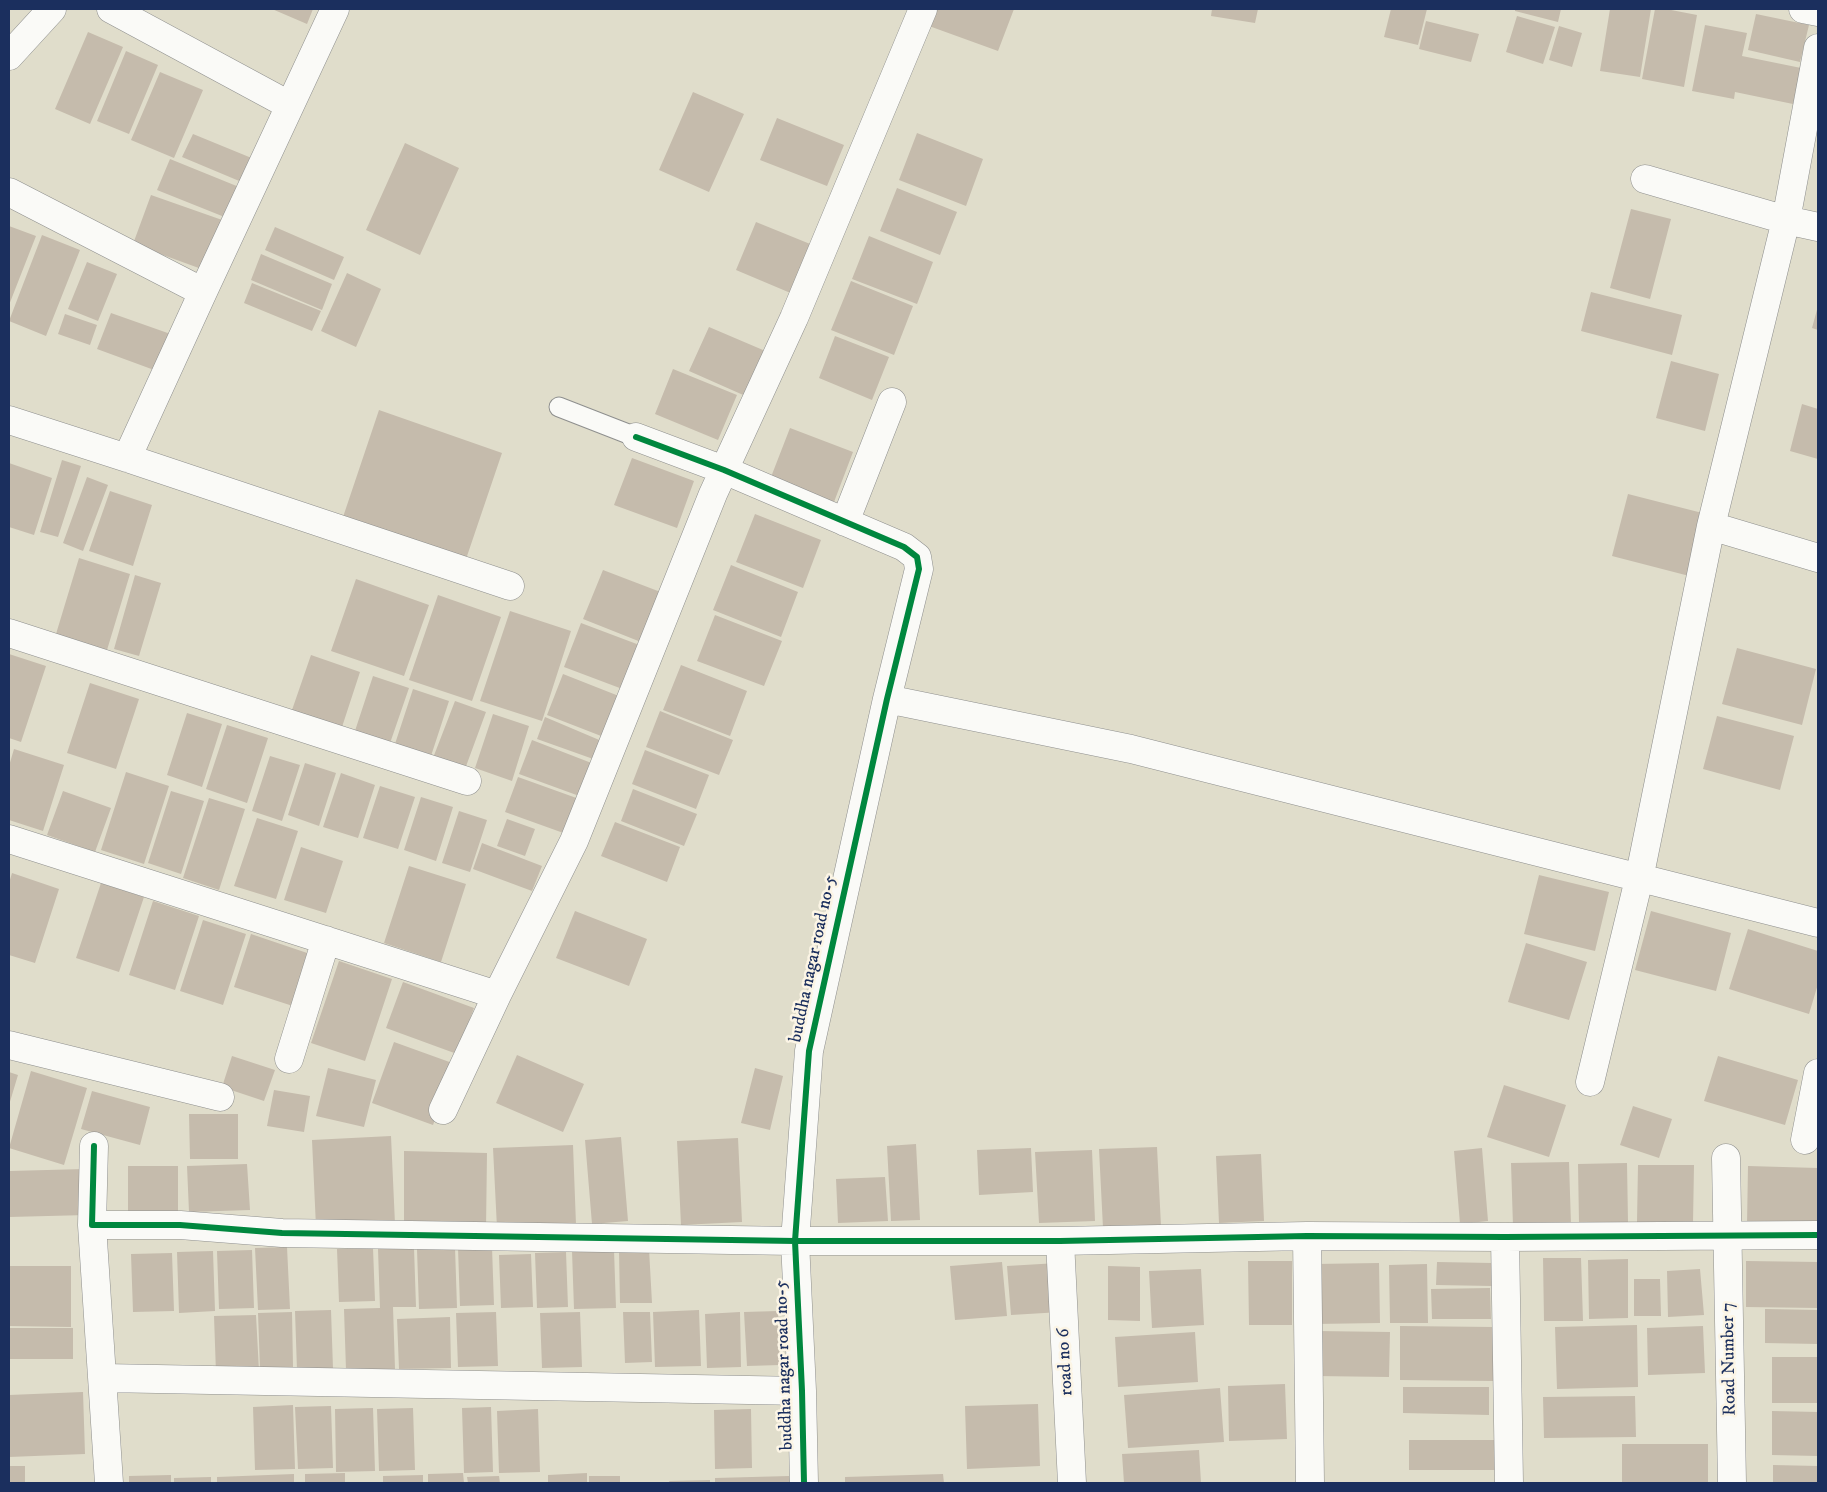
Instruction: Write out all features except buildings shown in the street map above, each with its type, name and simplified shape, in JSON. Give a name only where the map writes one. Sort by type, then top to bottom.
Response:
[{"type":"street","points":[[9,56],[52,9]]},
{"type":"street","points":[[111,9],[289,105]]},
{"type":"street","points":[[128,458],[289,105],[335,9]]},
{"type":"street","points":[[443,1110],[497,995],[574,841],[709,503],[794,318],[923,9]]},
{"type":"street","points":[[1803,9],[1818,12]]},
{"type":"street","points":[[1590,1082],[1640,878],[1711,526],[1786,220],[1818,48]]},
{"type":"street","points":[[1645,179],[1786,220],[1818,227]]},
{"type":"street","points":[[9,192],[203,292]]},
{"type":"street","points":[[636,437],[724,470],[845,522],[892,402]]},
{"type":"street","points":[[9,420],[510,586]]},
{"type":"street","name":"buddha nagar road no-5","points":[[804,1483],[795,1241],[809,1051],[887,699],[920,569],[917,557],[904,546],[845,522]]},
{"type":"street","points":[[1711,526],[1818,558]]},
{"type":"street","points":[[9,633],[467,781]]},
{"type":"street","points":[[887,699],[1131,749],[1818,923]]},
{"type":"street","points":[[9,839],[497,995]]},
{"type":"street","points":[[289,1059],[326,940]]},
{"type":"street","points":[[9,1045],[220,1097]]},
{"type":"street","points":[[1805,1140],[1818,1074]]},
{"type":"street","points":[[94,1146],[92,1225],[109,1483]]},
{"type":"street","name":"Road Number 7","points":[[1726,1158],[1732,1483]]},
{"type":"street","points":[[92,1225],[180,1225],[282,1232],[795,1241],[1060,1241],[1307,1236],[1505,1238],[1818,1235]]},
{"type":"street","points":[[1307,1236],[1310,1483]]},
{"type":"street","points":[[1505,1238],[1509,1483]]},
{"type":"street","name":"road no 6","points":[[1060,1241],[1072,1483]]},
{"type":"street","points":[[103,1378],[802,1391]]},
{"type":"lane","points":[[559,407],[636,437]]},
{"type":"cycle path","points":[[636,437],[724,470],[904,547],[917,557],[919,569],[887,699],[809,1051],[795,1241],[804,1483]]},
{"type":"cycle path","points":[[94,1146],[92,1225],[180,1225],[282,1233],[795,1241],[1060,1241],[1307,1236],[1818,1235]]}]
